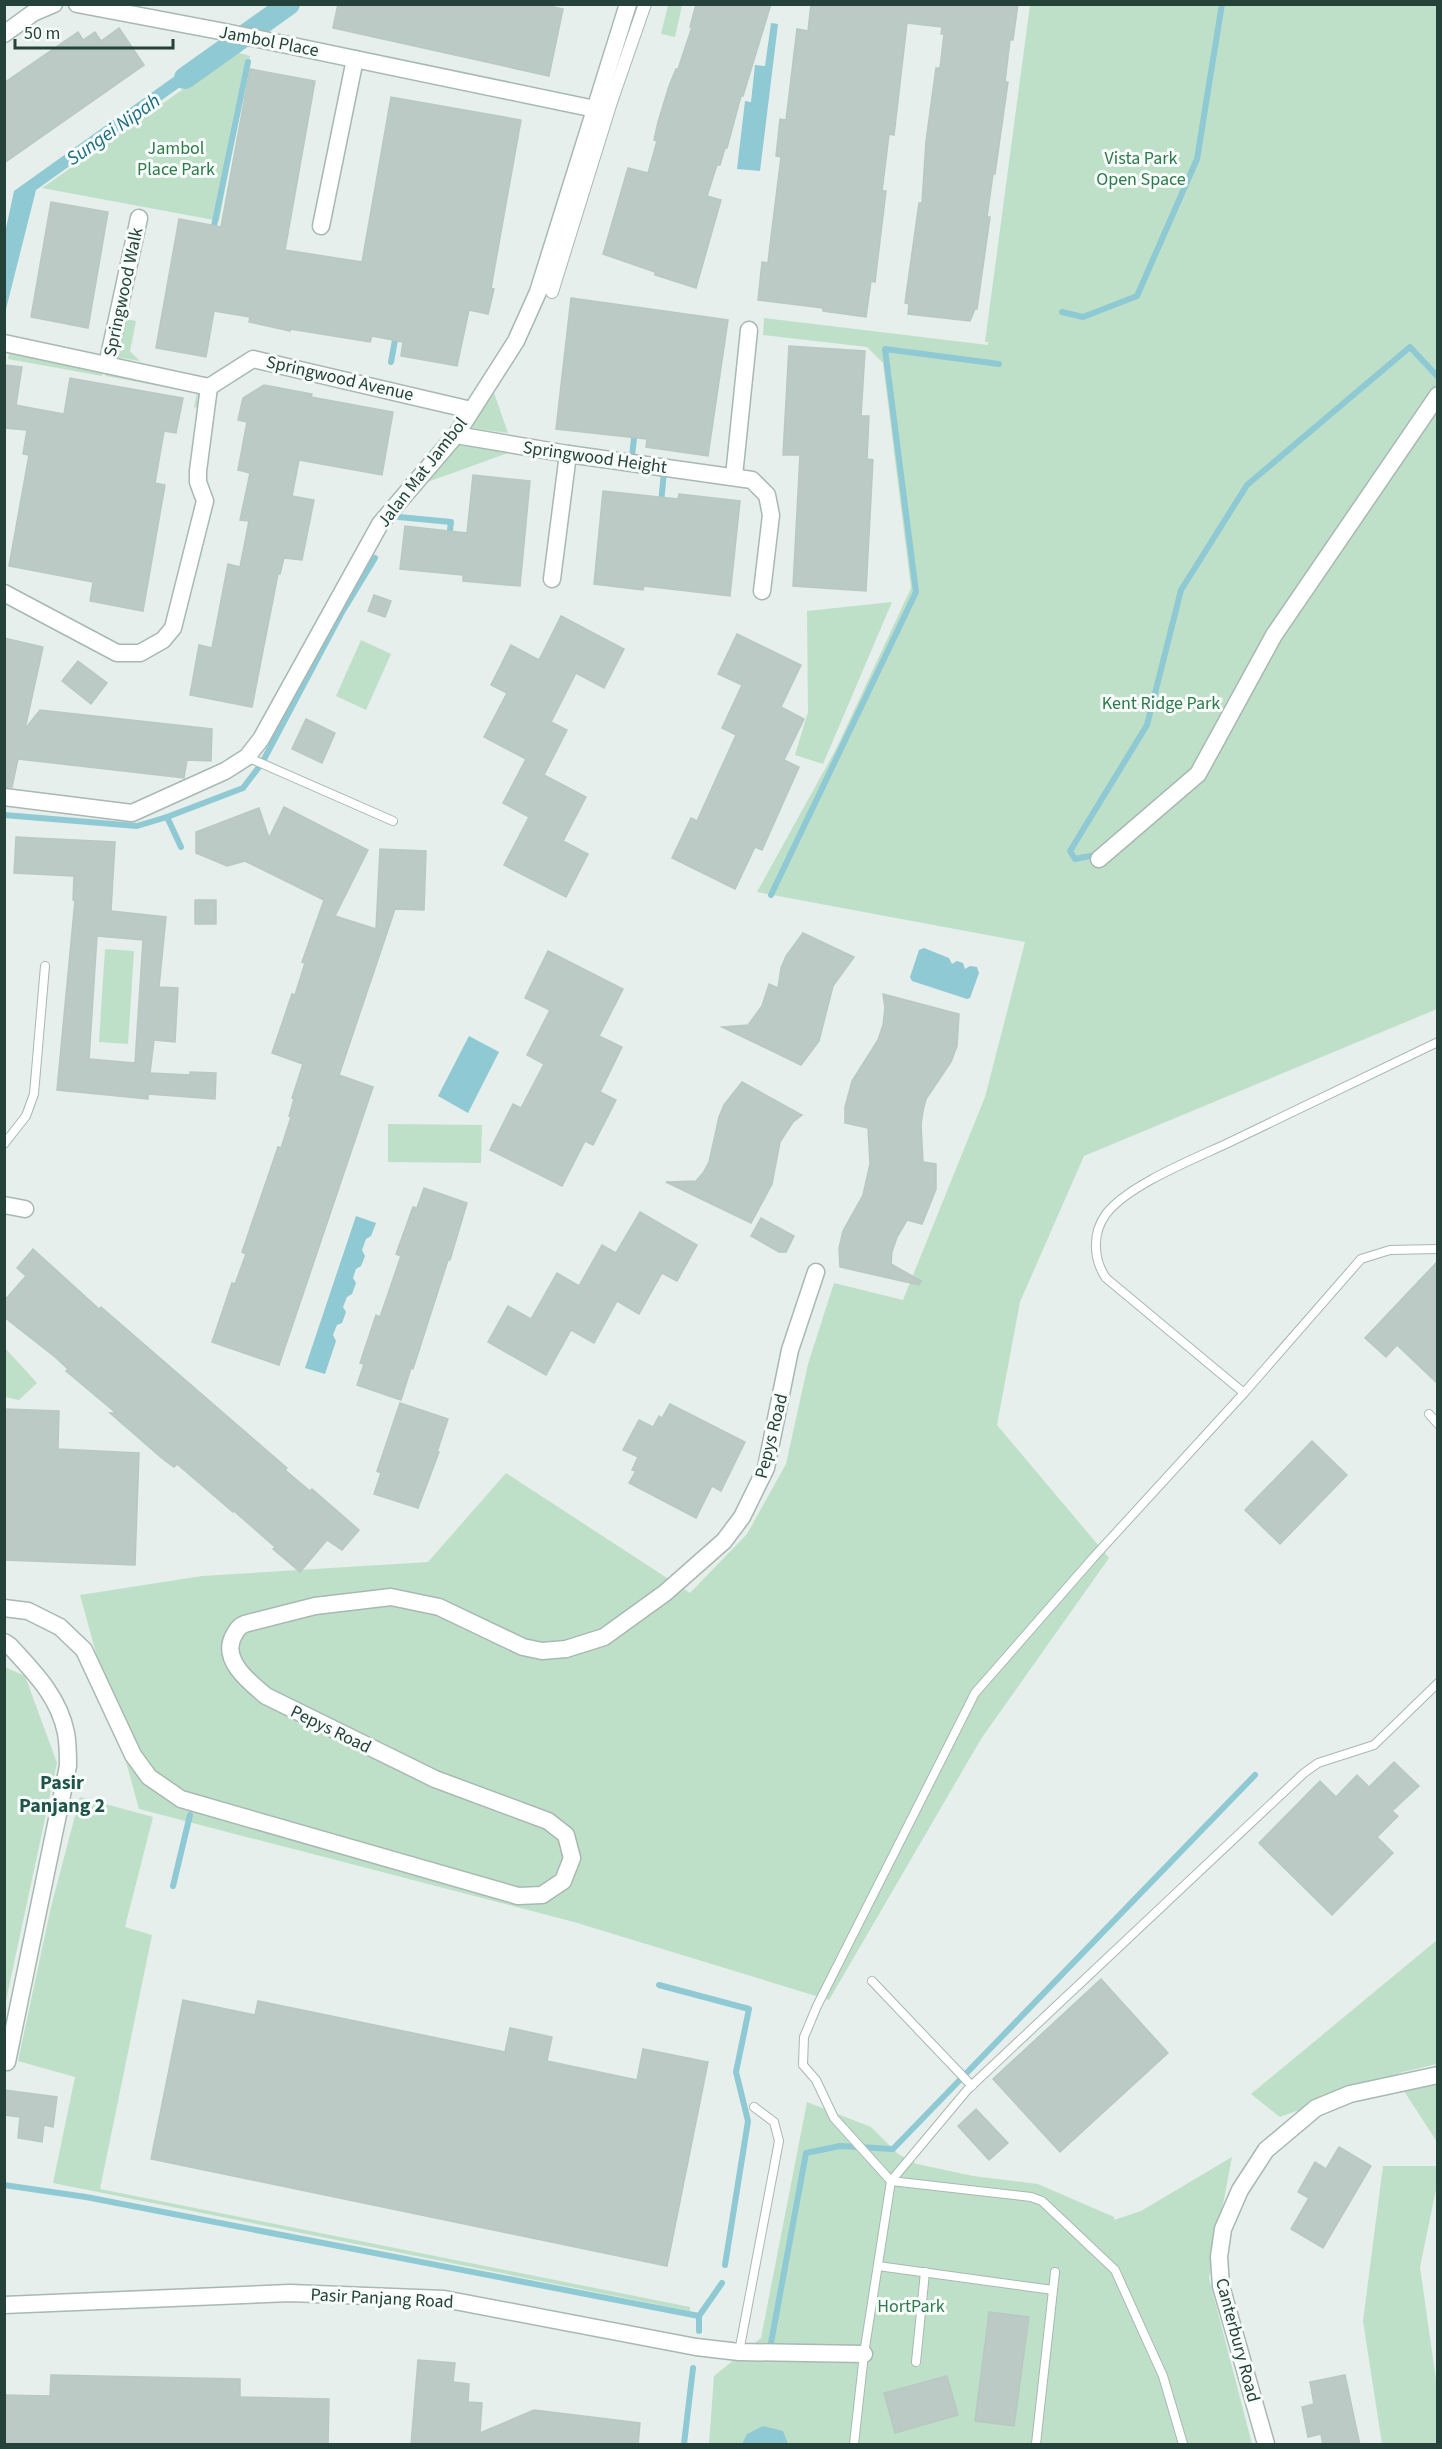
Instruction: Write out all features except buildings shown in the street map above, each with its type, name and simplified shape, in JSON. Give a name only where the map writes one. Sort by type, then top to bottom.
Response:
[{"type":"street","points":[[4,34],[33,13],[54,4]]},
{"type":"street","name":"Jambol Place","points":[[77,4],[262,39],[595,109]]},
{"type":"street","name":"Jalan Mat Jambol","points":[[4,796],[132,813],[225,771],[247,757],[261,739],[380,524],[456,435],[516,341],[538,292],[628,4]]},
{"type":"street","points":[[552,292],[611,102],[645,4]]},
{"type":"street","points":[[321,226],[355,59]]},
{"type":"street","name":"Springwood Walk","points":[[107,365],[139,218]]},
{"type":"street","points":[[734,476],[749,330]]},
{"type":"street","points":[[4,593],[117,653],[140,653],[163,640],[173,628],[205,501],[198,482],[198,471],[209,387],[6,343]]},
{"type":"street","name":"Springwood Avenue","points":[[209,387],[254,359],[471,410]]},
{"type":"street","points":[[1099,859],[1198,774],[1274,635],[1437,395]]},
{"type":"street","name":"Springwood Height","points":[[456,435],[568,454],[752,480],[767,495],[771,515],[762,591]]},
{"type":"street","points":[[552,579],[568,454]]},
{"type":"street","points":[[4,1205],[25,1209]]},
{"type":"street","name":"Pepys Road","points":[[4,1608],[28,1611],[60,1627],[84,1650],[133,1755],[149,1777],[181,1799],[518,1896],[542,1895],[562,1881],[572,1858],[567,1835],[548,1821],[435,1779],[266,1696],[249,1682],[233,1662],[231,1640],[238,1628],[248,1623],[315,1606],[391,1597],[439,1607],[523,1647],[542,1651],[566,1649],[604,1637],[665,1593],[723,1541],[742,1516],[766,1468],[790,1350],[816,1272]]},
{"type":"street","points":[[4,1642],[48,1688],[61,1715],[66,1734],[68,1766],[7,2062]]},
{"type":"street","name":"Canterbury Road","points":[[1266,2445],[1221,2286],[1219,2257],[1222,2229],[1240,2190],[1266,2150],[1316,2108],[1350,2094],[1437,2075]]},
{"type":"street","name":"Pasir Panjang Road","points":[[4,2305],[290,2293],[444,2299],[696,2347],[739,2352],[864,2354]]},
{"type":"lane","points":[[247,757],[393,821]]},
{"type":"lane","points":[[4,1144],[26,1116],[34,1094],[45,966]]},
{"type":"lane","points":[[1244,1393],[1106,1278],[1095,1256],[1097,1234],[1106,1215],[1127,1194],[1437,1042]]},
{"type":"lane","points":[[1183,2445],[1163,2376],[1115,2270],[1042,2201],[1031,2197],[891,2181],[834,2118],[816,2080],[803,2065],[804,2037],[817,2006],[975,1693],[1361,1259],[1390,1250],[1437,1249]]},
{"type":"lane","points":[[1429,1414],[1437,1424]]},
{"type":"lane","points":[[854,2445],[864,2354],[891,2181],[972,2086],[1304,1773],[1318,1763],[1374,1745],[1437,1683]]},
{"type":"lane","points":[[872,1981],[972,2086]]},
{"type":"lane","points":[[739,2352],[779,2140],[774,2122],[754,2107]]},
{"type":"lane","points":[[878,2266],[1053,2290]]},
{"type":"lane","points":[[916,2362],[925,2272]]},
{"type":"lane","points":[[1036,2445],[1055,2272]]},
{"type":"green space","points":[[668,5],[682,5],[675,37],[661,34]]},
{"type":"green space","name":"Kent Ridge Park","points":[[1030,5],[1437,5],[1437,1009],[1084,1156],[1020,1302],[997,1425],[1109,1558],[981,1739],[829,2000],[574,1922],[139,1809],[80,1595],[202,1576],[428,1562],[506,1473],[690,1593],[747,1534],[786,1464],[808,1364],[834,1283],[903,1300],[985,1097],[1025,942],[757,892],[836,749],[911,588],[883,363],[867,347],[763,335],[764,318],[988,345],[988,342],[985,342]]},
{"type":"green space","name":"Jambol Place Park","points":[[236,52],[250,56],[219,221],[42,188]]},
{"type":"green space","points":[[118,317],[136,321],[130,351],[140,361],[109,356]]},
{"type":"green space","points":[[9,351],[203,389],[199,408],[194,407],[197,393],[106,376],[107,371],[103,370],[102,376],[8,359]]},
{"type":"green space","points":[[493,390],[508,433],[470,428]]},
{"type":"green space","points":[[460,444],[511,452],[425,483]]},
{"type":"green space","points":[[892,602],[823,764],[795,755],[808,712],[807,611]]},
{"type":"green space","points":[[361,640],[391,654],[366,710],[336,696]]},
{"type":"green space","points":[[105,949],[134,951],[128,1044],[99,1042]]},
{"type":"green space","points":[[388,1124],[482,1125],[481,1163],[388,1162]]},
{"type":"green space","points":[[5,1348],[37,1383],[19,1400],[5,1397]]},
{"type":"green space","points":[[5,1667],[25,1676],[57,1763],[5,2005]]},
{"type":"green space","points":[[80,1797],[153,1817],[125,1927],[152,1935],[100,2189],[690,2307],[690,2311],[53,2183],[75,2077],[18,2061],[51,1907]]},
{"type":"green space","points":[[1437,1940],[1437,2064],[1403,2072],[1280,2117],[1251,2094]]},
{"type":"green space","points":[[1437,2083],[1437,2142],[1404,2091]]},
{"type":"green space","name":"HortPark","points":[[807,2102],[871,2127],[898,2154],[917,2164],[973,2176],[1038,2184],[1114,2217],[1114,2220],[1141,2211],[1232,2157],[1209,2278],[1252,2444],[709,2444],[714,2376],[761,2338]]},
{"type":"green space","points":[[1383,2166],[1437,2166],[1437,2185],[1420,2267],[1437,2387],[1437,2444],[1382,2444],[1363,2321]]},
{"type":"water","points":[[275,4],[298,5],[272,23],[253,20]]},
{"type":"water","points":[[771,23],[778,24],[760,171],[737,169],[745,101],[751,102],[755,65],[765,66]]},
{"type":"water","points":[[203,56],[215,62],[36,190],[5,313],[5,233],[14,191]]},
{"type":"water","points":[[924,948],[949,958],[952,964],[957,961],[963,963],[965,969],[970,966],[977,967],[979,973],[970,998],[967,999],[912,981],[910,977],[919,950]]},
{"type":"water","points":[[469,1036],[499,1052],[468,1113],[438,1096]]},
{"type":"water","points":[[356,1216],[376,1223],[362,1250],[365,1256],[361,1266],[356,1269],[353,1278],[356,1283],[343,1307],[346,1312],[342,1323],[337,1325],[333,1335],[336,1341],[325,1374],[305,1368]]},
{"type":"water","points":[[763,2426],[783,2431],[788,2444],[742,2444],[747,2434]]},
{"type":"waterway","name":"Sungei Nipah","points":[[185,78],[289,4]]},
{"type":"waterway","points":[[1062,312],[1083,317],[1137,296],[1197,159],[1222,4]]},
{"type":"waterway","points":[[214,226],[248,62]]},
{"type":"waterway","points":[[391,362],[396,335]]},
{"type":"waterway","points":[[1099,852],[1075,859],[1070,851],[1147,725],[1181,590],[1247,485],[1410,347],[1438,377]]},
{"type":"waterway","points":[[771,895],[916,592],[885,349],[999,364]]},
{"type":"waterway","points":[[632,456],[635,430]]},
{"type":"waterway","points":[[661,503],[664,472]]},
{"type":"waterway","points":[[399,517],[451,522],[449,538]]},
{"type":"waterway","points":[[4,815],[137,826],[243,788],[262,763],[341,614],[375,558]]},
{"type":"waterway","points":[[167,817],[181,847]]},
{"type":"waterway","points":[[771,2343],[806,2153],[840,2146],[893,2149],[1255,1775]]},
{"type":"waterway","points":[[173,1886],[190,1815]]},
{"type":"waterway","points":[[659,1985],[749,2009],[736,2072],[748,2121],[725,2265]]},
{"type":"waterway","points":[[4,2185],[86,2197],[699,2316],[722,2283]]},
{"type":"waterway","points":[[699,2316],[699,2331]]},
{"type":"waterway","points":[[684,2444],[693,2368]]},
{"type":"district","name":"Pasir Panjang 2","points":[[62,1794]]},
{"type":"park label","name":"Vista Park Open Space","points":[[1141,168]]}]
